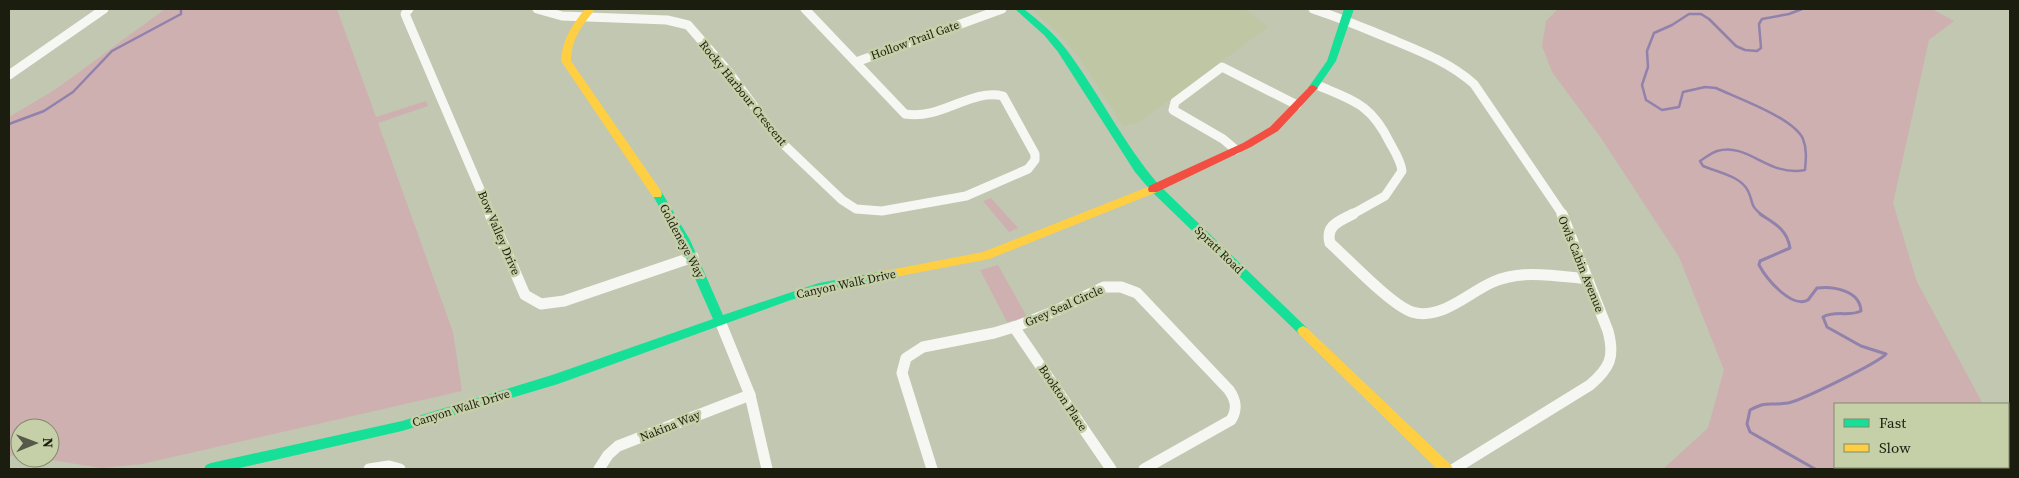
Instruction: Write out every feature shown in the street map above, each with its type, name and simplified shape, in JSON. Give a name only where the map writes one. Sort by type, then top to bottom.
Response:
[{"type":"street","points":[[9,76],[104,9]]},
{"type":"street","name":"Bow Valley Drive","points":[[409,9],[404,14],[525,295],[541,304],[564,301],[693,257]]},
{"type":"street","points":[[537,9],[562,16],[587,13]]},
{"type":"street","name":"Rocky Harbour Crescent","points":[[587,13],[667,20],[688,25],[728,71],[778,139],[842,200],[856,209],[882,211],[966,196],[1028,169],[1032,164],[1035,154],[1005,99],[1000,95],[988,94],[927,116],[910,116],[905,114],[805,9]]},
{"type":"street","name":"Hollow Trail Gate","points":[[856,62],[1002,9]]},
{"type":"street","name":"Spratt Road","points":[[1019,9],[1062,50],[1139,169],[1155,188],[1446,469]]},
{"type":"street","name":"Owls Cabin Avenue","points":[[1313,9],[1347,14],[1448,63],[1465,74],[1474,84],[1564,217],[1611,341],[1611,362],[1608,368],[1590,385],[1454,469]]},
{"type":"street","name":"Goldeneye Way","points":[[587,13],[569,38],[565,50],[566,61],[669,212],[693,257],[750,395],[766,469]]},
{"type":"street","name":"Canyon Walk Drive","points":[[211,469],[402,426],[554,380],[819,287],[984,256],[1031,239],[1155,188],[1269,133],[1317,85],[1327,72],[1347,14]]},
{"type":"street","points":[[1236,150],[1223,139],[1173,110],[1176,102],[1222,67],[1297,105]]},
{"type":"street","points":[[1317,85],[1349,99],[1370,112],[1380,124],[1401,164],[1402,171],[1385,196],[1334,224],[1330,227],[1328,237],[1330,242],[1403,308],[1419,313],[1434,314],[1503,278],[1531,276],[1588,279]]},
{"type":"street","name":"Grey Seal Circle","points":[[932,469],[902,373],[904,360],[912,352],[925,346],[1014,327],[1040,318],[1104,288],[1115,286],[1127,288],[1137,293],[1229,390],[1237,404],[1235,415],[1231,420],[1144,469]]},
{"type":"street","name":"Bookton Place","points":[[1014,327],[1111,469]]},
{"type":"street","name":"Nakina Way","points":[[599,469],[608,455],[618,446],[750,395]]},
{"type":"street","points":[[369,469],[383,466],[400,469]]},
{"type":"shaded area","points":[[165,9],[337,9],[376,117],[426,101],[428,106],[378,123],[453,332],[462,391],[142,464],[101,468],[60,461],[60,418],[10,418],[9,456],[9,117],[56,89]]},
{"type":"shaded area","points":[[1032,9],[1244,9],[1268,27],[1138,123],[1123,126],[1082,61],[1061,36]]},
{"type":"shaded area","points":[[1558,9],[1932,9],[1954,21],[1929,40],[1893,203],[1917,282],[1982,403],[1834,403],[1834,468],[2009,468],[2009,437],[2010,469],[1663,469],[1708,428],[1724,370],[1679,257],[1601,138],[1552,72],[1542,46],[1546,21]]},
{"type":"shaded area","points":[[991,198],[1018,228],[1009,232],[983,201]]},
{"type":"shaded area","points":[[998,265],[1027,317],[1007,322],[980,270]]},
{"type":"waterway","points":[[9,124],[44,111],[73,92],[112,51],[181,14],[181,9]]},
{"type":"waterway","points":[[1762,215],[1753,206],[1745,186],[1728,175],[1703,166],[1700,161],[1717,151],[1728,150],[1739,151],[1780,169],[1792,171],[1805,170],[1805,147],[1798,131],[1777,116],[1716,88],[1705,87],[1683,92],[1679,107],[1662,110],[1646,100],[1642,85],[1648,67],[1647,51],[1654,33],[1672,25],[1689,14],[1701,14],[1709,19],[1736,46],[1745,50],[1757,51],[1761,48],[1759,24],[1762,19],[1789,14],[1802,9]]},
{"type":"waterway","points":[[1760,214],[1783,232],[1790,248],[1760,261],[1759,265],[1773,284],[1787,296],[1801,302],[1808,300],[1817,288],[1837,289],[1851,294],[1856,298],[1861,311],[1832,314],[1823,317],[1827,327],[1861,346],[1886,354],[1855,373],[1795,401],[1782,404],[1765,404],[1750,410],[1747,424],[1750,432],[1815,469]]},
{"type":"traffic: fast","points":[[1019,9],[1047,33],[1062,50],[1139,169],[1155,188],[1303,331]]},
{"type":"traffic: fast","points":[[1313,88],[1332,61],[1349,9]]},
{"type":"traffic: fast","points":[[657,194],[684,240],[720,321]]},
{"type":"traffic: fast","points":[[211,469],[402,426],[554,380],[784,298],[819,287],[879,276]]},
{"type":"traffic: slow","points":[[590,9],[569,39],[566,61],[657,194]]},
{"type":"traffic: slow","points":[[879,276],[985,256],[1153,189]]},
{"type":"traffic: slow","points":[[1303,331],[1446,469]]},
{"type":"traffic: jam","points":[[1153,189],[1247,145],[1274,129],[1313,88]]}]
